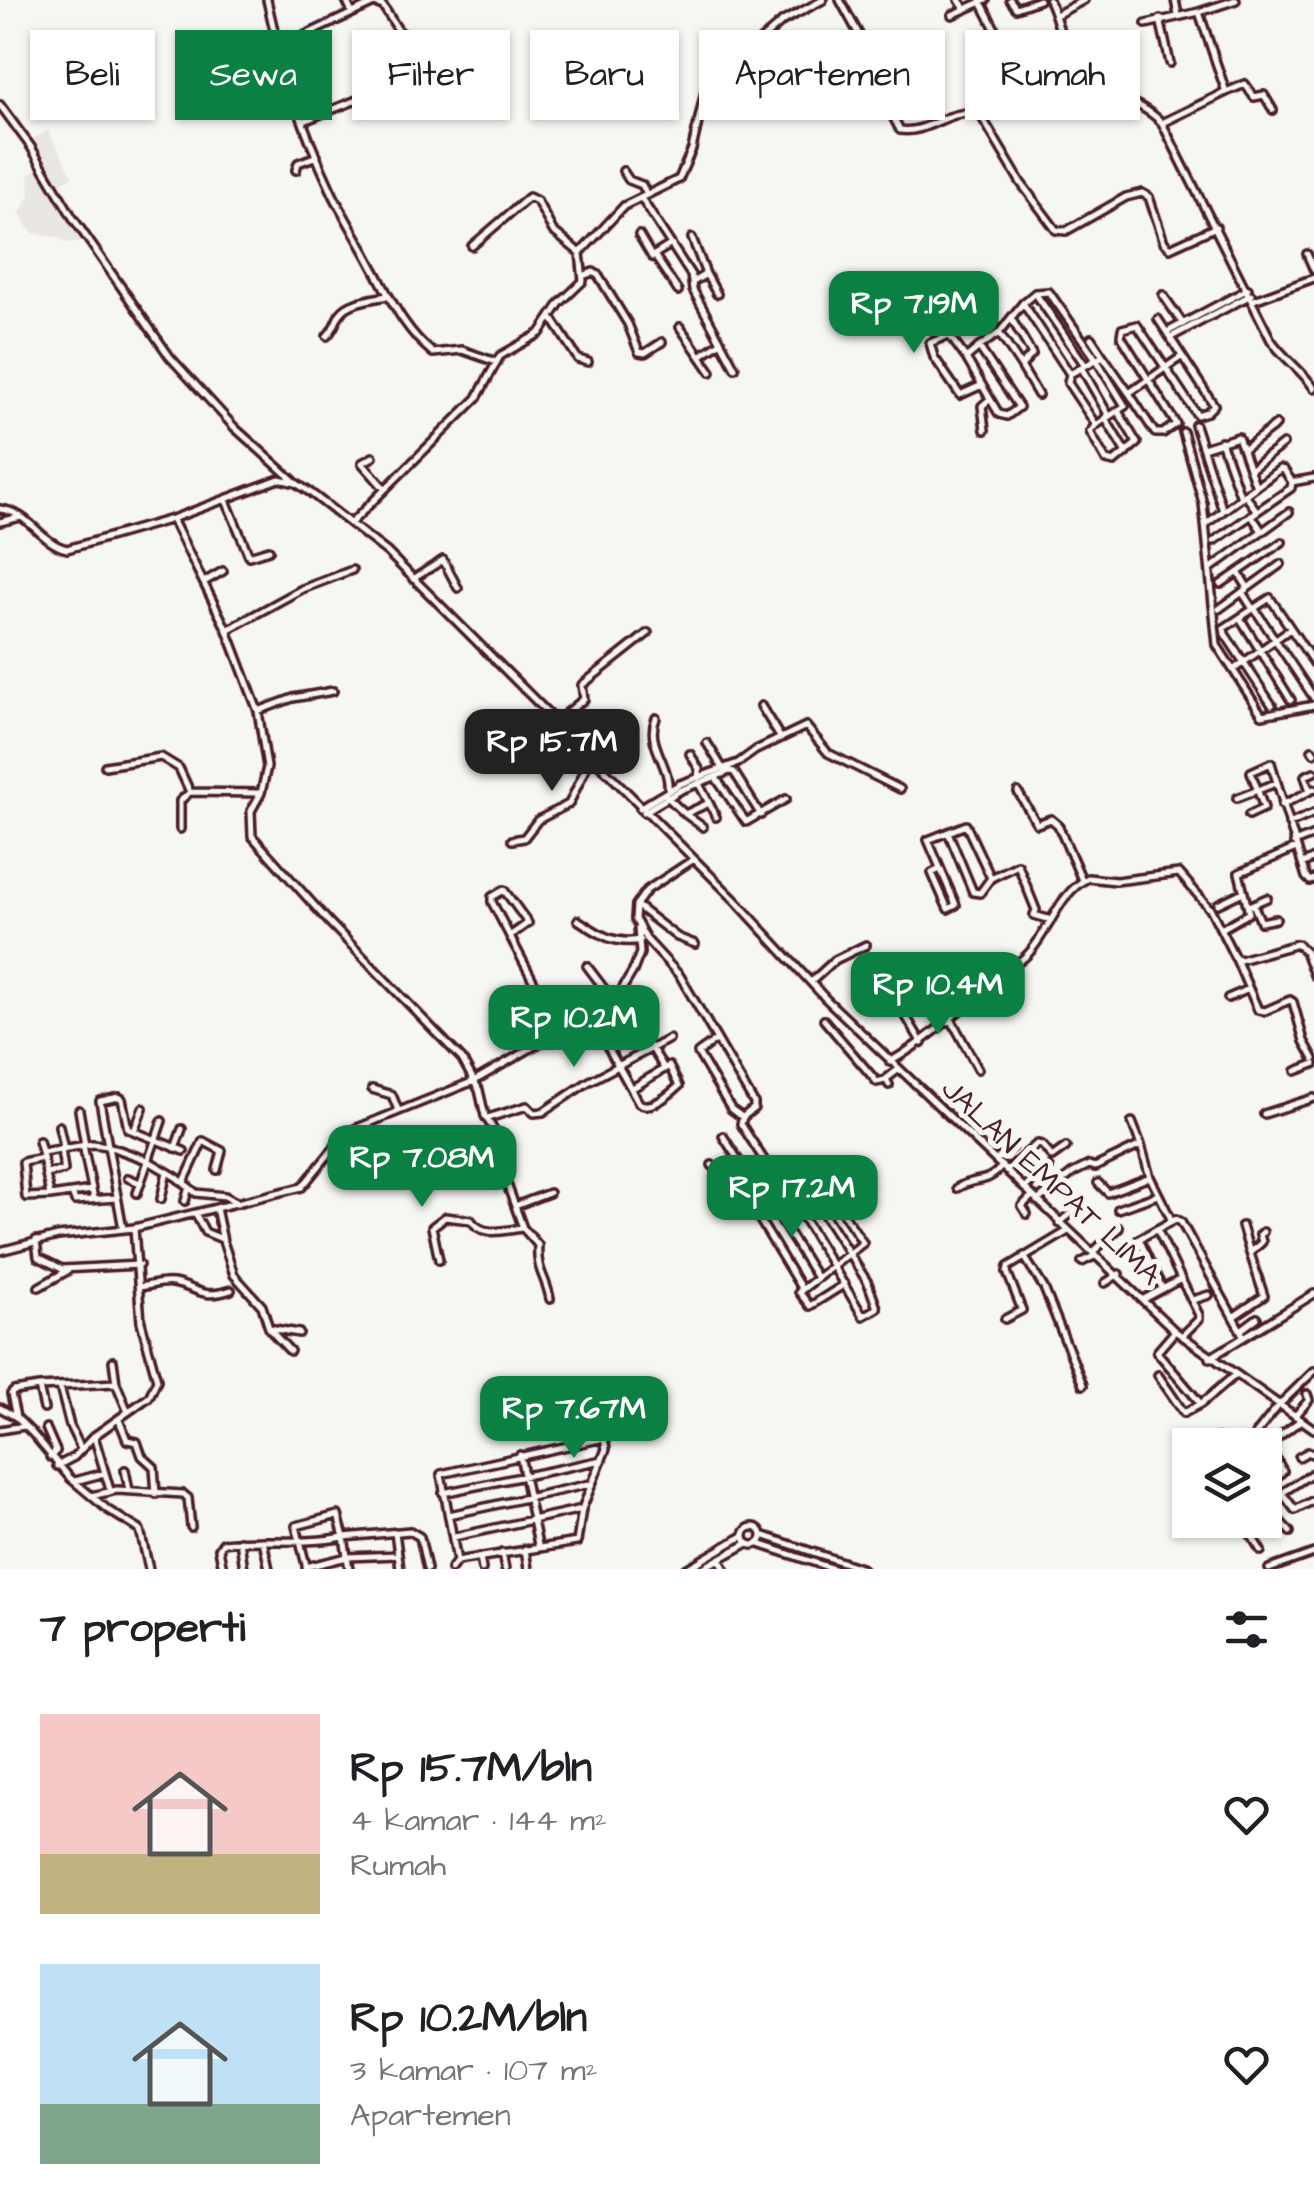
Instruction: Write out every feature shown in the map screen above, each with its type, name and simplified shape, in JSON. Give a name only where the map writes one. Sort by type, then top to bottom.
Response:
[{"type":"street","points":[[266,0],[274,30]]},
{"type":"street","points":[[346,0],[352,13]]},
{"type":"street","points":[[580,253],[624,206],[679,179],[692,149],[704,92],[711,82],[783,22],[823,0]]},
{"type":"street","points":[[840,0],[868,51],[878,88],[900,130],[916,130],[953,113],[980,114],[1016,176],[1056,230],[1066,232],[1126,197],[1142,193],[1148,197],[1164,242],[1170,248],[1216,227]]},
{"type":"street","points":[[959,0],[965,9]]},
{"type":"street","points":[[1010,0],[1016,8],[1039,0]]},
{"type":"street","points":[[1050,0],[1060,30]]},
{"type":"street","points":[[1056,15],[1084,0]]},
{"type":"street","points":[[1175,0],[1178,15]]},
{"type":"street","points":[[1146,24],[1236,0]]},
{"type":"street","points":[[952,15],[982,1],[995,30]]},
{"type":"street","points":[[316,30],[379,3],[398,30]]},
{"type":"street","points":[[1199,12],[1226,92]]},
{"type":"street","points":[[1160,20],[1170,63]]},
{"type":"street","points":[[1162,123],[1245,84],[1254,96],[1264,95],[1274,110]]},
{"type":"street","points":[[352,102],[304,121],[332,192],[387,296],[416,338],[433,353],[462,350],[496,362]]},
{"type":"street","name":"JALAN EMPAT LIMA","points":[[0,105],[170,357],[235,428],[413,578],[890,1062],[1059,1223],[1178,1333],[1314,1429]]},
{"type":"street","points":[[1140,105],[1162,123],[1283,359],[1298,368],[1314,388]]},
{"type":"street","points":[[296,170],[298,163],[317,156]]},
{"type":"street","points":[[623,170],[629,180],[642,185],[644,196],[694,282],[693,290],[735,368]]},
{"type":"street","points":[[352,523],[477,398],[506,350],[540,333],[565,297],[580,286],[580,253],[553,231],[538,202],[529,197],[472,246]]},
{"type":"street","points":[[639,236],[652,257],[670,245]]},
{"type":"street","points":[[692,238],[718,294]]},
{"type":"street","points":[[1307,254],[1314,270]]},
{"type":"street","points":[[654,255],[678,290]]},
{"type":"street","points":[[583,276],[594,272],[598,275],[628,324],[639,352],[645,353],[662,342]]},
{"type":"street","points":[[694,282],[706,274]]},
{"type":"street","points":[[1169,334],[1183,324],[1251,295],[1314,278]]},
{"type":"street","points":[[1036,292],[1083,366],[1126,453]]},
{"type":"street","points":[[966,358],[999,333],[1023,302],[1036,292],[1049,292],[1129,392],[1152,430],[1163,433],[1176,421],[1121,336],[1122,329],[1139,326],[1198,415],[1214,404],[1158,319]]},
{"type":"street","points":[[1163,295],[1183,324]]},
{"type":"street","points":[[1169,334],[1251,295]]},
{"type":"street","points":[[328,336],[336,328],[338,316],[348,308],[387,296]]},
{"type":"street","points":[[1023,302],[1070,374],[1068,383],[1096,426]]},
{"type":"street","points":[[550,317],[580,362],[588,362]]},
{"type":"street","points":[[1011,318],[1032,354],[1020,366]]},
{"type":"street","points":[[680,327],[711,372]]},
{"type":"street","points":[[999,333],[1038,395]]},
{"type":"street","points":[[982,385],[960,394],[934,357],[930,342],[949,334],[966,358],[1000,415],[1007,416],[1019,408]]},
{"type":"street","points":[[1091,338],[1125,404],[1090,432],[1106,460],[1114,462],[1136,443],[1118,411]]},
{"type":"street","points":[[700,356],[721,342]]},
{"type":"street","points":[[979,347],[1024,415]]},
{"type":"street","points":[[1129,392],[1182,356]]},
{"type":"street","points":[[1070,374],[1100,357]]},
{"type":"street","points":[[985,430],[982,406],[990,399]]},
{"type":"street","points":[[1195,425],[1223,510]]},
{"type":"street","points":[[1242,451],[1276,425]]},
{"type":"street","points":[[1182,432],[1203,503],[1217,645],[1264,716],[1314,702],[1254,608],[1238,572]]},
{"type":"street","points":[[1203,448],[1236,436],[1256,487]]},
{"type":"street","points":[[1221,441],[1262,532]]},
{"type":"street","points":[[1249,471],[1283,444]]},
{"type":"street","points":[[373,456],[362,463],[384,488]]},
{"type":"street","points":[[1204,525],[1281,469],[1292,482]]},
{"type":"street","points":[[1292,482],[1314,478]]},
{"type":"street","points":[[0,510],[22,515],[51,542],[67,549],[172,520],[279,479],[296,483]]},
{"type":"street","points":[[1214,541],[1290,488],[1292,482]]},
{"type":"street","points":[[226,500],[249,556],[269,550]]},
{"type":"street","points":[[1210,569],[1289,512]]},
{"type":"street","points":[[0,522],[22,515]]},
{"type":"street","points":[[172,520],[227,630],[258,711],[267,758],[261,794],[251,811],[254,840],[419,1018],[455,1051],[474,1081],[497,1135],[504,1176],[523,1228],[538,1244],[538,1271],[550,1299]]},
{"type":"street","points":[[1221,584],[1282,542]]},
{"type":"street","points":[[413,578],[444,560],[458,588]]},
{"type":"street","points":[[1219,609],[1281,564]]},
{"type":"street","points":[[227,630],[302,589],[352,570]]},
{"type":"street","points":[[203,582],[223,571]]},
{"type":"street","points":[[1272,705],[1223,630],[1270,598],[1314,663]]},
{"type":"street","points":[[1240,618],[1291,700]]},
{"type":"street","points":[[1233,670],[1290,629]]},
{"type":"street","points":[[555,722],[584,700],[582,684],[648,633]]},
{"type":"street","points":[[258,711],[292,698],[333,692]]},
{"type":"street","points":[[761,706],[780,737]]},
{"type":"street","points":[[656,718],[651,733],[667,773],[667,794],[703,827]]},
{"type":"street","points":[[642,810],[806,726],[828,753],[900,789]]},
{"type":"street","points":[[708,744],[723,769]]},
{"type":"street","points":[[690,754],[716,816]]},
{"type":"street","points":[[105,766],[160,757],[178,768],[190,792]]},
{"type":"street","points":[[512,840],[524,838],[538,820],[569,804],[591,757]]},
{"type":"street","points":[[1249,815],[1264,808],[1252,772],[1272,764],[1306,877],[1314,879]]},
{"type":"street","points":[[698,780],[734,772],[761,814]]},
{"type":"street","points":[[1282,805],[1312,790],[1305,776],[1314,772]]},
{"type":"street","points":[[716,778],[742,820],[748,822],[786,799]]},
{"type":"street","points":[[1237,798],[1276,783]]},
{"type":"street","points":[[180,829],[180,801],[190,792],[261,794]]},
{"type":"street","points":[[1018,792],[1037,824],[1051,819],[1058,825],[1082,880]]},
{"type":"street","points":[[685,814],[709,803]]},
{"type":"street","points":[[1288,824],[1314,813]]},
{"type":"street","points":[[940,869],[932,873],[948,909],[956,905],[928,840],[966,825],[991,878]]},
{"type":"street","points":[[948,832],[973,892],[980,892],[991,878],[1018,865],[1036,910],[1034,915],[1048,918]]},
{"type":"street","points":[[1276,919],[1261,922],[1243,892],[1238,873],[1314,835]]},
{"type":"street","points":[[1302,864],[1314,858]]},
{"type":"street","points":[[0,1251],[36,1240],[134,1228],[302,1187],[343,1135],[474,1081],[590,1015],[612,998],[634,970],[640,940],[634,914],[636,905],[652,886],[694,860]]},
{"type":"street","points":[[890,1062],[922,1043],[1026,956],[1048,918],[1082,880],[1092,877],[1116,881],[1179,872],[1207,903],[1256,1009],[1261,1012],[1293,1002],[1314,1061],[1296,1071]]},
{"type":"street","points":[[512,935],[528,924],[504,890],[491,899],[559,1030]]},
{"type":"street","points":[[1218,904],[1243,892]]},
{"type":"street","points":[[1250,905],[1267,898]]},
{"type":"street","points":[[636,905],[677,937],[695,944]]},
{"type":"street","points":[[1221,929],[1248,915],[1250,905]]},
{"type":"street","points":[[578,920],[606,938],[625,943],[640,940]]},
{"type":"street","points":[[638,928],[674,967],[754,1103],[754,1108],[743,1117]]},
{"type":"street","points":[[1236,959],[1297,944],[1306,951],[1314,975]]},
{"type":"street","points":[[810,982],[834,960],[866,946]]},
{"type":"street","points":[[587,966],[612,998]]},
{"type":"street","points":[[924,986],[948,1022],[952,1021],[978,1069]]},
{"type":"street","points":[[1228,998],[1249,989]]},
{"type":"street","points":[[898,1004],[922,1043]]},
{"type":"street","points":[[590,1015],[631,1088],[645,1107],[679,1086],[672,1068],[664,1068],[631,1088]]},
{"type":"street","points":[[824,1020],[877,1082],[887,1083],[899,1069]]},
{"type":"street","points":[[488,1118],[526,1106],[534,1113],[542,1112],[669,1039]]},
{"type":"street","points":[[716,1040],[698,1053],[731,1108],[743,1117]]},
{"type":"street","points":[[651,1047],[664,1068]]},
{"type":"street","points":[[372,1089],[392,1095],[398,1110]]},
{"type":"street","points":[[122,1228],[100,1102],[121,1098],[126,1126],[184,1151]]},
{"type":"street","points":[[1264,1114],[1314,1098]]},
{"type":"street","points":[[134,1132],[143,1108]]},
{"type":"street","points":[[80,1110],[94,1199]]},
{"type":"street","points":[[743,1117],[743,1127],[782,1184],[835,1266],[863,1316],[877,1308],[868,1283],[798,1174],[782,1184],[764,1196],[752,1208],[799,1292],[810,1306],[845,1284]]},
{"type":"street","points":[[137,1194],[162,1120]]},
{"type":"street","points":[[1132,1122],[1150,1177],[1172,1221]]},
{"type":"street","points":[[46,1174],[64,1170],[60,1126]]},
{"type":"street","points":[[175,1148],[182,1129]]},
{"type":"street","points":[[724,1136],[817,1278]]},
{"type":"street","points":[[185,1201],[186,1185],[204,1140],[222,1151],[217,1170]]},
{"type":"street","points":[[40,1141],[50,1196]]},
{"type":"street","points":[[957,1188],[966,1182],[990,1180],[1037,1144],[1052,1157],[1066,1148]]},
{"type":"street","points":[[1027,1214],[1022,1206],[1075,1171],[1095,1167],[1141,1145]]},
{"type":"street","points":[[92,1190],[26,1197],[23,1162],[62,1149],[108,1146],[147,1160],[196,1193],[225,1196],[238,1203]]},
{"type":"street","points":[[996,1160],[1012,1146]]},
{"type":"street","points":[[712,1165],[720,1173],[739,1161]]},
{"type":"street","points":[[1024,1188],[1049,1168]]},
{"type":"street","points":[[162,1198],[167,1172]]},
{"type":"street","points":[[1098,1182],[1108,1194],[1150,1177]]},
{"type":"street","points":[[128,1178],[140,1182]]},
{"type":"street","points":[[800,1288],[862,1246],[823,1183],[803,1180]]},
{"type":"street","points":[[72,1192],[75,1201],[116,1198]]},
{"type":"street","points":[[514,1206],[549,1193]]},
{"type":"street","points":[[1118,1209],[1158,1195]]},
{"type":"street","points":[[1059,1223],[1082,1204]]},
{"type":"street","points":[[216,1208],[234,1275],[262,1306],[274,1338],[290,1351]]},
{"type":"street","points":[[195,1213],[205,1232],[222,1239]]},
{"type":"street","points":[[439,1260],[432,1227],[445,1218],[472,1220],[478,1229],[490,1232],[523,1228]]},
{"type":"street","points":[[1162,1288],[1140,1239],[1172,1221],[1181,1222],[1242,1333]]},
{"type":"street","points":[[1233,1317],[1264,1296],[1242,1226]]},
{"type":"street","points":[[57,1466],[74,1457],[94,1436],[153,1393],[156,1380],[141,1322],[134,1228]]},
{"type":"street","points":[[1082,1262],[1119,1228]]},
{"type":"street","points":[[1157,1229],[1199,1319],[1158,1352],[1200,1404]]},
{"type":"street","points":[[1005,1319],[1022,1310],[1007,1272],[1024,1256],[1068,1231]]},
{"type":"street","points":[[1250,1253],[1262,1242],[1263,1232]]},
{"type":"street","points":[[36,1240],[38,1257],[56,1268],[139,1265]]},
{"type":"street","points":[[1024,1256],[1044,1288],[1082,1385]]},
{"type":"street","points":[[39,1287],[70,1269]]},
{"type":"street","points":[[1105,1284],[1118,1274]]},
{"type":"street","points":[[1144,1298],[1181,1278]]},
{"type":"street","points":[[138,1287],[167,1282],[214,1296],[231,1290]]},
{"type":"street","points":[[1242,1333],[1314,1294]]},
{"type":"street","points":[[1193,1300],[1209,1295]]},
{"type":"street","points":[[1210,1358],[1257,1318]]},
{"type":"street","points":[[268,1328],[299,1334]]},
{"type":"street","points":[[113,1360],[116,1383],[128,1412]]},
{"type":"street","points":[[1261,1428],[1314,1371]]},
{"type":"street","points":[[1158,1375],[1184,1414],[1235,1375]]},
{"type":"street","points":[[16,1417],[12,1392],[116,1383]]},
{"type":"street","points":[[60,1386],[70,1426],[81,1449]]},
{"type":"street","points":[[39,1387],[44,1409]]},
{"type":"street","points":[[1282,1432],[1298,1418],[1309,1400],[1306,1394]]},
{"type":"street","points":[[1,1409],[16,1417],[57,1466],[91,1496],[140,1530],[149,1569]]},
{"type":"street","points":[[119,1420],[127,1440],[136,1442],[142,1456],[154,1467],[156,1494]]},
{"type":"street","points":[[0,1430],[24,1426]]},
{"type":"street","points":[[46,1428],[56,1451],[50,1457]]},
{"type":"street","points":[[94,1436],[110,1490]]},
{"type":"street","points":[[451,1569],[457,1560],[440,1476],[600,1437],[606,1442],[582,1509],[577,1542],[457,1560]]},
{"type":"street","points":[[1298,1457],[1308,1452],[1314,1455]]},
{"type":"street","points":[[520,1455],[538,1546]]},
{"type":"street","points":[[443,1492],[602,1460]]},
{"type":"street","points":[[125,1470],[129,1490]]},
{"type":"street","points":[[1314,1472],[1282,1492],[1295,1510],[1314,1500]]},
{"type":"street","points":[[75,1481],[105,1473]]},
{"type":"street","points":[[448,1515],[590,1484]]},
{"type":"street","points":[[91,1496],[129,1490],[187,1496],[192,1526]]},
{"type":"street","points":[[454,1537],[582,1509]]},
{"type":"street","points":[[349,1569],[347,1557],[344,1537],[340,1517],[298,1524],[306,1568],[347,1557],[398,1555]]},
{"type":"street","points":[[1282,1523],[1290,1532]]},
{"type":"street","points":[[701,1569],[716,1564],[745,1540],[751,1527],[762,1535],[862,1569]]},
{"type":"street","points":[[224,1569],[220,1545],[240,1541],[299,1543],[414,1530],[427,1569]]},
{"type":"street","points":[[395,1532],[400,1569]]},
{"type":"street","points":[[758,1544],[762,1535]]},
{"type":"street","points":[[1252,1538],[1261,1552]]},
{"type":"street","points":[[686,1569],[745,1540],[834,1569]]},
{"type":"street","points":[[240,1541],[244,1569]]},
{"type":"street","points":[[263,1541],[269,1569]]},
{"type":"street","points":[[525,1549],[528,1569]]},
{"type":"street","points":[[502,1553],[504,1569]]},
{"type":"street","points":[[1268,1569],[1314,1554]]},
{"type":"street","points":[[480,1557],[482,1569]]},
{"type":"street","points":[[716,1564],[724,1569]]},
{"type":"shaded area","points":[[48,130],[73,177],[55,187],[28,142]]},
{"type":"shaded area","points":[[41,170],[86,241],[68,243],[34,233],[26,226],[20,212],[30,196],[29,175]]}]
